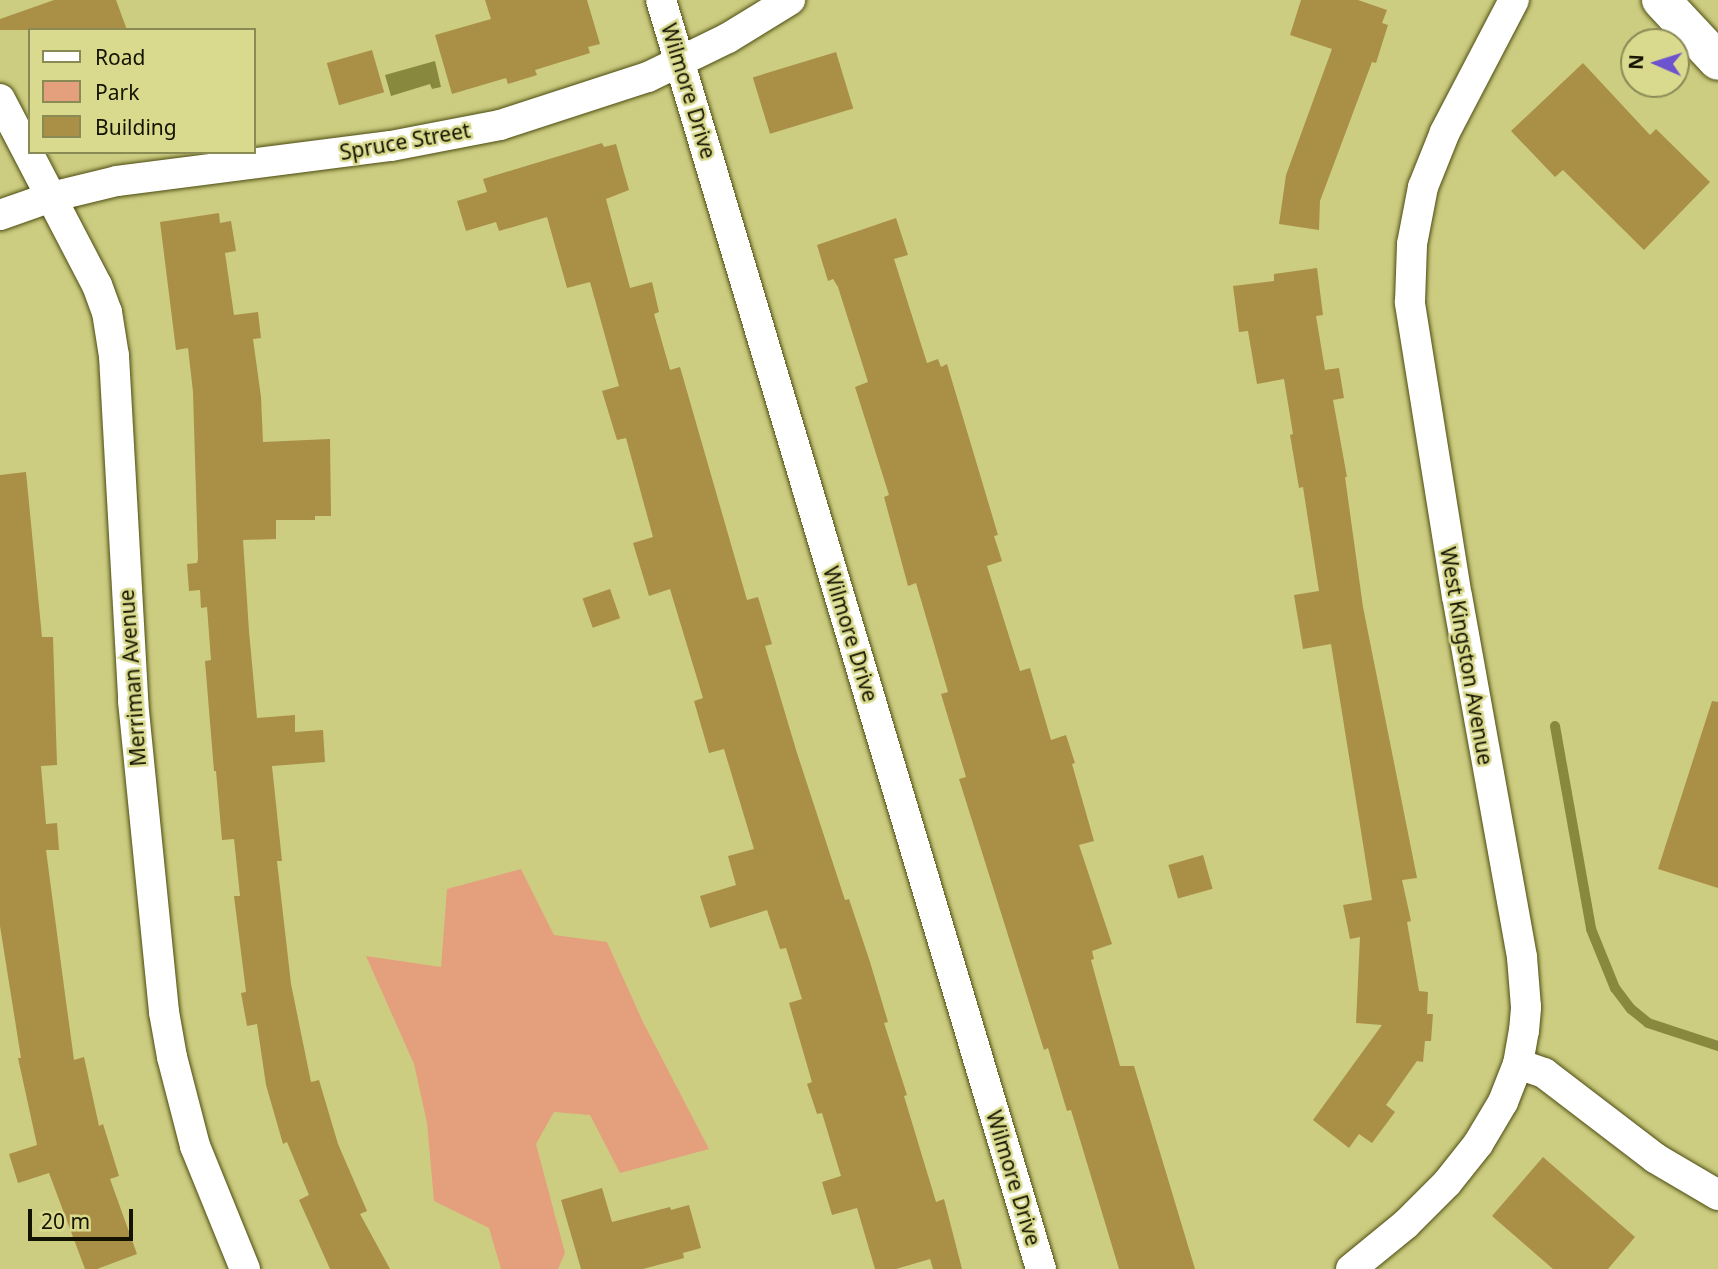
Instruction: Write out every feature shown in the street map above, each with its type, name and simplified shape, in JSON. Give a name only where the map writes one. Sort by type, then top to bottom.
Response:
[{"type":"street","name":"Wilmore Drive","points":[[661,0],[1041,1269]]},
{"type":"street","name":"Spruce Street","points":[[0,215],[51,197],[117,181],[391,146],[500,125],[648,77],[727,38],[790,0]]},
{"type":"street","name":"West Kingston Avenue","points":[[1351,1269],[1406,1224],[1447,1183],[1478,1144],[1503,1102],[1517,1064],[1526,1007],[1522,957],[1457,597],[1410,302],[1412,244],[1423,187],[1445,132],[1514,0]]},
{"type":"street","points":[[1661,0],[1718,61]]},
{"type":"street","name":"Merriman Avenue","points":[[0,99],[28,153]]},
{"type":"street","name":"Merriman Avenue","points":[[29,154],[97,285],[107,312],[114,356],[133,701],[164,1012],[172,1057],[195,1146],[245,1269]]},
{"type":"street","points":[[1517,1064],[1544,1073],[1655,1158],[1718,1195]]},
{"type":"green space","points":[[521,869],[554,935],[607,942],[643,1022],[709,1149],[620,1173],[590,1115],[554,1112],[536,1144],[565,1253],[558,1269],[501,1269],[489,1228],[434,1201],[427,1123],[414,1064],[366,956],[441,967],[447,889]]},
{"type":"shaded area","points":[[435,61],[441,87],[432,89],[430,84],[391,96],[385,75]]},
{"type":"building","points":[[54,0],[116,0],[126,28],[0,30],[0,19]]},
{"type":"building","points":[[485,0],[587,0],[600,44],[588,47],[590,53],[535,70],[537,75],[508,84],[506,78],[452,94],[435,35],[491,19]]},
{"type":"building","points":[[1301,0],[1358,0],[1387,10],[1382,23],[1388,25],[1376,63],[1372,62],[1320,201],[1319,230],[1279,224],[1286,175],[1332,49],[1290,35]]},
{"type":"building","points":[[372,50],[384,92],[339,105],[327,63]]},
{"type":"building","points":[[836,52],[853,108],[770,134],[753,77]]},
{"type":"building","points":[[1583,63],[1650,135],[1656,129],[1710,182],[1644,250],[1563,170],[1555,177],[1511,131]]},
{"type":"building","points":[[602,143],[604,147],[616,144],[629,190],[606,199],[630,288],[652,282],[659,312],[654,314],[670,370],[680,367],[747,600],[758,597],[772,644],[765,646],[797,753],[845,900],[849,899],[870,962],[888,1022],[884,1023],[907,1095],[904,1096],[936,1202],[944,1199],[962,1269],[933,1269],[930,1259],[896,1269],[875,1269],[857,1208],[832,1215],[822,1182],[841,1176],[822,1113],[817,1114],[807,1084],[812,1082],[789,1003],[802,999],[786,948],[780,949],[767,910],[710,928],[700,896],[736,885],[728,856],[754,849],[724,749],[709,753],[694,701],[703,698],[670,589],[649,596],[633,543],[653,537],[626,438],[617,440],[602,391],[619,386],[590,282],[567,288],[547,217],[499,231],[496,222],[466,231],[457,201],[487,192],[483,179]]},
{"type":"building","points":[[219,213],[220,223],[231,221],[236,251],[225,253],[234,315],[258,312],[261,338],[253,339],[261,397],[263,442],[330,439],[331,516],[315,516],[315,520],[276,520],[276,539],[243,540],[249,631],[257,718],[295,715],[295,732],[323,730],[325,762],[272,766],[282,861],[277,861],[291,984],[311,1082],[319,1080],[338,1144],[367,1211],[360,1214],[390,1269],[330,1269],[299,1200],[309,1195],[287,1142],[283,1144],[266,1085],[257,1024],[247,1026],[241,993],[246,992],[234,896],[240,896],[234,839],[222,840],[214,771],[205,661],[211,660],[207,607],[201,608],[200,590],[189,591],[187,564],[197,563],[198,559],[193,392],[188,348],[176,350],[160,222]]},
{"type":"building","points":[[896,218],[908,255],[894,259],[927,363],[938,359],[941,367],[947,364],[998,535],[994,536],[1002,561],[987,566],[1020,671],[1030,668],[1051,740],[1066,735],[1075,763],[1072,764],[1094,841],[1079,845],[1112,944],[1092,951],[1094,959],[1091,960],[1120,1066],[1134,1066],[1195,1269],[1119,1269],[1071,1110],[1067,1111],[1048,1048],[1044,1050],[959,779],[966,777],[941,694],[948,692],[916,583],[908,586],[884,497],[889,495],[855,387],[868,382],[838,287],[833,279],[828,281],[817,245]]},
{"type":"building","points":[[1317,268],[1323,315],[1316,316],[1325,370],[1339,368],[1344,398],[1333,400],[1347,477],[1363,607],[1417,878],[1402,880],[1411,921],[1407,922],[1419,991],[1428,992],[1427,1014],[1433,1014],[1431,1041],[1425,1041],[1423,1062],[1417,1061],[1386,1105],[1395,1112],[1372,1143],[1359,1134],[1349,1148],[1313,1120],[1382,1025],[1356,1023],[1360,937],[1350,939],[1343,905],[1372,900],[1331,644],[1303,649],[1294,595],[1319,591],[1303,487],[1299,488],[1290,435],[1293,434],[1284,379],[1257,384],[1248,331],[1239,332],[1233,286],[1274,281],[1274,274]]},
{"type":"building","points":[[26,472],[42,637],[53,637],[57,765],[41,766],[46,824],[57,823],[59,850],[46,850],[74,1060],[84,1057],[99,1126],[103,1124],[119,1176],[110,1179],[137,1254],[97,1269],[85,1269],[49,1173],[18,1183],[9,1154],[37,1145],[18,1058],[21,1058],[0,926],[0,475]]},
{"type":"building","points":[[610,589],[620,618],[593,628],[583,598]]},
{"type":"building","points":[[1712,701],[1718,702],[1718,888],[1658,869]]},
{"type":"building","points":[[1203,855],[1213,889],[1178,899],[1168,865]]},
{"type":"building","points":[[1543,1157],[1635,1237],[1608,1269],[1553,1269],[1492,1216]]},
{"type":"building","points":[[602,1188],[612,1222],[670,1207],[671,1210],[689,1205],[701,1248],[683,1253],[684,1258],[643,1269],[581,1269],[561,1200]]},
{"type":"waterway","points":[[1555,726],[1591,929],[1615,988],[1631,1009],[1648,1023],[1718,1046]]}]
